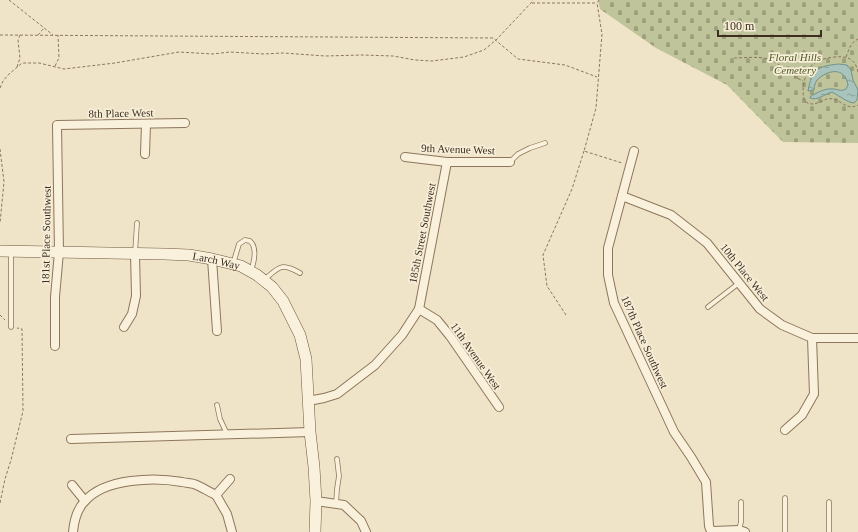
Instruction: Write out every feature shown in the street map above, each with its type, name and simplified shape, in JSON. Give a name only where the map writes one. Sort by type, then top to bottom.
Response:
[{"type":"main road","name":"Larch Way","points":[[6,251],[189,255],[241,266],[257,275],[272,287],[283,301],[300,335],[306,359],[316,501],[315,532]]},
{"type":"street","name":"8th Place West","points":[[58,125],[185,123]]},
{"type":"street","points":[[146,124],[146,154]]},
{"type":"street","name":"181st Place Southwest","points":[[55,346],[55,297],[58,252],[58,125]]},
{"type":"street","name":"187th Place Southwest","points":[[634,151],[608,248],[608,275],[614,303],[674,432],[706,482],[709,526],[713,531]]},
{"type":"street","name":"9th Avenue West","points":[[405,157],[447,162],[510,162]]},
{"type":"street","name":"185th Street Southwest","points":[[418,309],[447,162]]},
{"type":"street","name":"10th Place West","points":[[622,196],[670,215],[707,243],[760,308],[782,325],[812,338],[858,338]]},
{"type":"street","points":[[124,327],[132,314],[136,296],[135,254]]},
{"type":"street","points":[[212,259],[217,331]]},
{"type":"street","points":[[308,401],[337,394],[375,365],[402,335],[418,309]]},
{"type":"street","name":"11th Avenue West","points":[[418,309],[437,320],[450,336],[499,408]]},
{"type":"street","points":[[785,430],[802,415],[814,394],[812,338]]},
{"type":"street","points":[[71,439],[310,432]]},
{"type":"street","points":[[216,495],[230,479]]},
{"type":"street","points":[[73,530],[76,514],[85,500],[97,491],[117,483],[139,480],[170,480],[194,484],[216,495],[227,514],[232,532]]},
{"type":"street","points":[[72,485],[85,500]]},
{"type":"street","points":[[316,501],[344,505],[361,521],[366,532]]},
{"type":"street","points":[[713,531],[742,531]]},
{"type":"lane","points":[[510,162],[518,154],[545,143]]},
{"type":"lane","points":[[135,254],[137,223]]},
{"type":"lane","points":[[232,264],[239,244],[245,240],[250,241],[253,244],[254,256],[250,272]]},
{"type":"lane","points":[[6,251],[11,327]]},
{"type":"lane","points":[[263,280],[278,268],[287,266],[300,273]]},
{"type":"lane","points":[[708,307],[739,282]]},
{"type":"lane","points":[[217,405],[220,419],[227,434]]},
{"type":"lane","points":[[336,504],[339,476],[337,459]]},
{"type":"lane","points":[[785,498],[785,532]]},
{"type":"lane","points":[[741,502],[742,531]]},
{"type":"lane","points":[[829,502],[829,532]]},
{"type":"path","points":[[9,0],[54,35]]},
{"type":"path","points":[[0,88],[8,74],[22,63],[39,63],[64,69],[101,65],[179,52],[213,54],[230,52],[264,54],[283,53],[325,56],[393,56],[432,61],[464,57],[484,50],[496,40],[532,3],[533,0]]},
{"type":"path","points":[[566,315],[547,286],[543,255],[572,190],[596,108],[602,34],[597,3],[599,0]]},
{"type":"path","points":[[532,3],[597,3]]},
{"type":"path","points":[[37,35],[44,28]]},
{"type":"path","points":[[0,35],[492,38],[518,59],[565,65],[597,77]]},
{"type":"path","points":[[17,67],[20,58],[18,40],[20,35]]},
{"type":"path","points":[[54,67],[59,58],[58,35]]},
{"type":"path","points":[[846,58],[850,46],[858,39]]},
{"type":"path","points":[[858,72],[854,62],[850,59],[838,57],[818,61],[813,65],[804,81],[803,98],[806,102],[816,104],[825,100],[835,99],[846,106],[851,107],[858,105]]},
{"type":"path","points":[[734,58],[768,59],[778,64],[795,77],[804,81]]},
{"type":"path","points":[[0,149],[4,182],[0,223]]},
{"type":"path","points":[[584,151],[631,165]]},
{"type":"path","points":[[0,315],[11,327],[22,329],[23,411],[0,503]]},
{"type":"green space","name":"Floral Hills Cemetery","points":[[598,0],[858,0],[858,143],[783,142],[727,85],[656,48],[600,9]]},
{"type":"water","points":[[839,64],[847,65],[851,70],[853,80],[858,90],[857,100],[854,103],[832,92],[818,98],[810,98],[818,92],[827,89],[846,89],[848,85],[843,75],[840,72],[830,72],[816,81],[814,90],[808,91],[814,73],[817,70],[826,66]]}]
